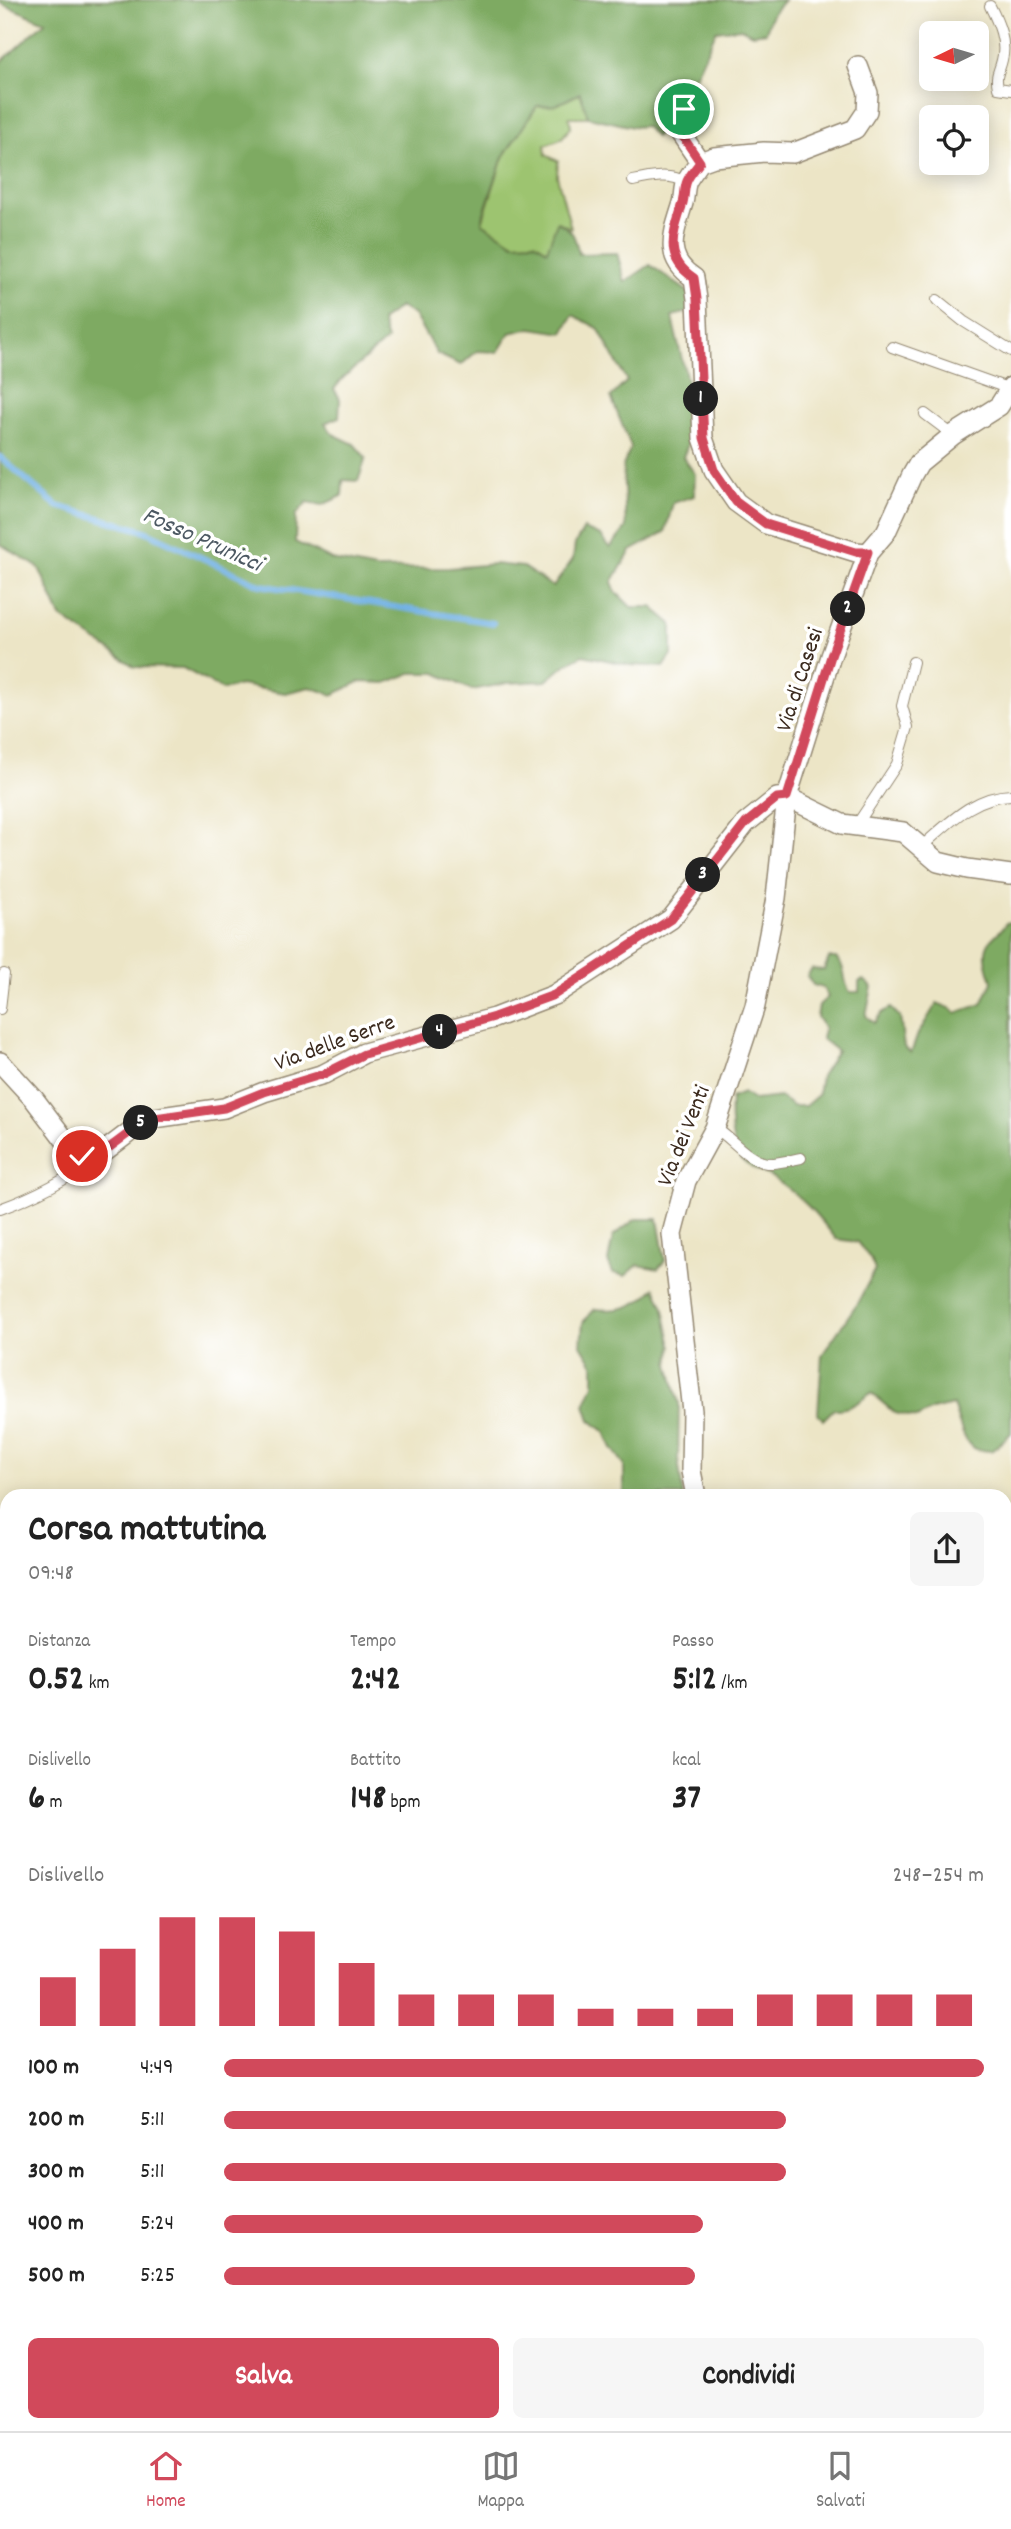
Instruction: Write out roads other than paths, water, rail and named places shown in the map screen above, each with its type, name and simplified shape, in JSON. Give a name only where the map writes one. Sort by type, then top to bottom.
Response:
[{"type":"street","points":[[858,66],[868,93],[867,111],[855,129],[793,153],[764,152],[714,157],[700,162],[686,182],[684,200],[673,231],[674,252],[681,270],[694,278],[704,438],[714,470],[736,502],[766,524],[856,552],[868,552]]},
{"type":"street","points":[[692,94],[679,117],[677,128],[700,162]]},
{"type":"street","name":"Via di Casesi","points":[[787,797],[831,656],[868,552],[886,532],[919,463],[953,435],[999,406],[1010,388]]},
{"type":"street","points":[[787,797],[842,824],[903,832],[938,862],[1011,875]]},
{"type":"street","name":"Via dei Venti","points":[[695,1489],[691,1471],[692,1411],[672,1234],[686,1181],[715,1128],[755,1006],[776,898],[787,797]]},
{"type":"street","name":"Via delle Serre","points":[[98,1156],[148,1119],[224,1108],[264,1092],[324,1074],[364,1054],[494,1017],[554,995],[671,919],[746,823],[777,798],[787,797]]},
{"type":"street","points":[[0,1062],[34,1098],[75,1153],[98,1156]]},
{"type":"lane","points":[[990,6],[1001,28],[1003,58],[996,76],[998,88],[1011,90]]},
{"type":"lane","points":[[633,181],[656,176],[678,178],[686,182]]},
{"type":"lane","points":[[937,300],[963,321],[1011,351]]},
{"type":"lane","points":[[891,346],[1010,388]]},
{"type":"lane","points":[[925,414],[953,435]]},
{"type":"lane","points":[[856,826],[897,765],[908,727],[902,706],[913,662]]},
{"type":"lane","points":[[920,847],[971,806],[995,796],[1011,795]]},
{"type":"lane","points":[[0,1009],[4,974]]},
{"type":"lane","points":[[715,1128],[727,1135],[754,1160],[769,1163],[801,1158]]},
{"type":"lane","points":[[0,1209],[80,1170],[98,1156]]},
{"type":"waterway","name":"Fosso Prunicci","points":[[0,457],[57,506],[145,531],[260,585],[493,623]]}]
